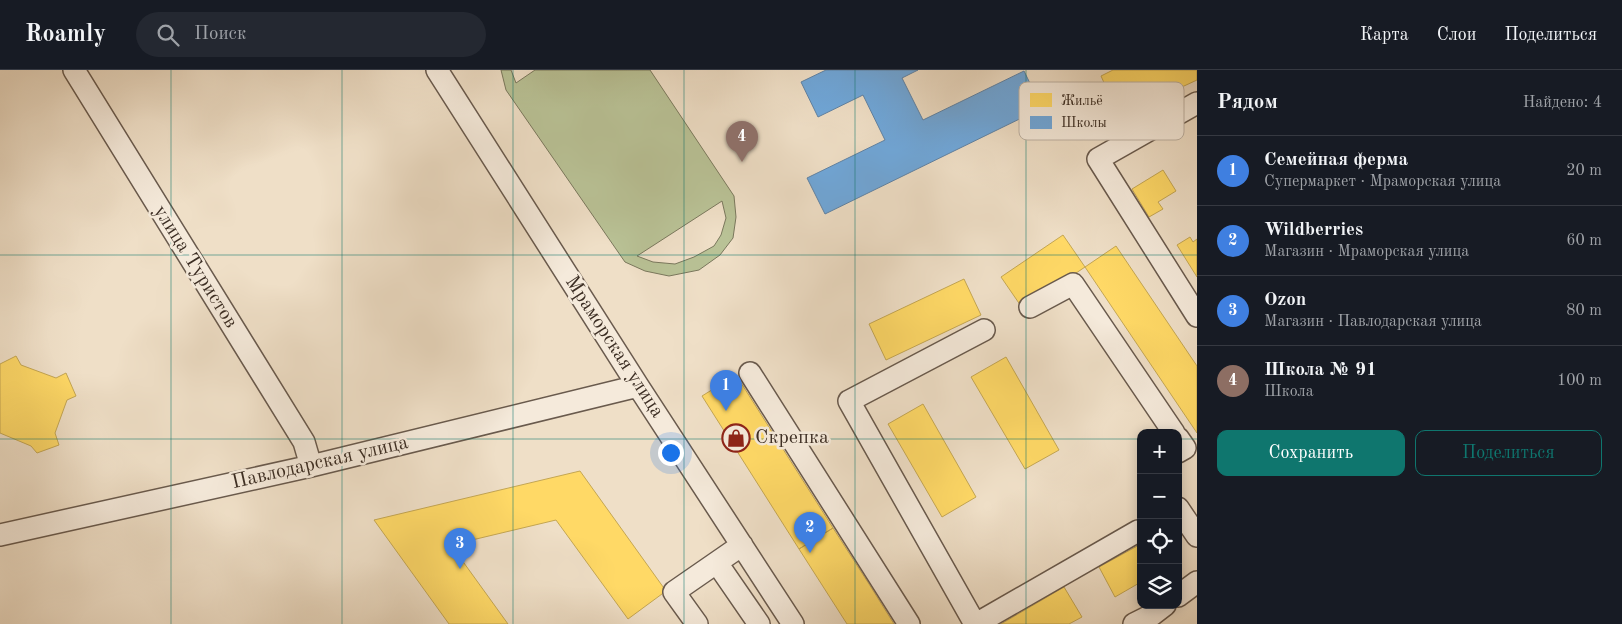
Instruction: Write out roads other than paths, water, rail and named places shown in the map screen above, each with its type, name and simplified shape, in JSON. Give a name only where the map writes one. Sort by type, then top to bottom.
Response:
[{"type":"street","name":"улица Туристов","points":[[74,70],[304,442],[311,466]]},
{"type":"street","name":"Мраморская улица","points":[[437,70],[638,386],[793,624]]},
{"type":"street","points":[[1184,110],[1197,103]]},
{"type":"street","points":[[1132,140],[1098,159],[1197,316]]},
{"type":"street","points":[[1030,307],[1073,284],[1171,429]]},
{"type":"street","points":[[984,330],[849,401],[975,624],[1137,532]]},
{"type":"street","points":[[750,373],[909,624]]},
{"type":"street","name":"Павлодарская улица","points":[[0,534],[311,466],[638,386]]},
{"type":"street","points":[[1182,514],[1197,536]]},
{"type":"street","points":[[696,624],[674,592],[742,545]]},
{"type":"street","points":[[717,563],[760,624]]},
{"type":"street","points":[[1182,593],[1197,582]]},
{"type":"place","name":"Школа № 91","points":[[742,162]]},
{"type":"place","name":"Семейная ферма","points":[[726,411]]},
{"type":"place","name":"Скрепка","points":[[736,438]]},
{"type":"place","name":"Wildberries","points":[[810,553]]},
{"type":"place","name":"Ozon","points":[[460,569]]}]
